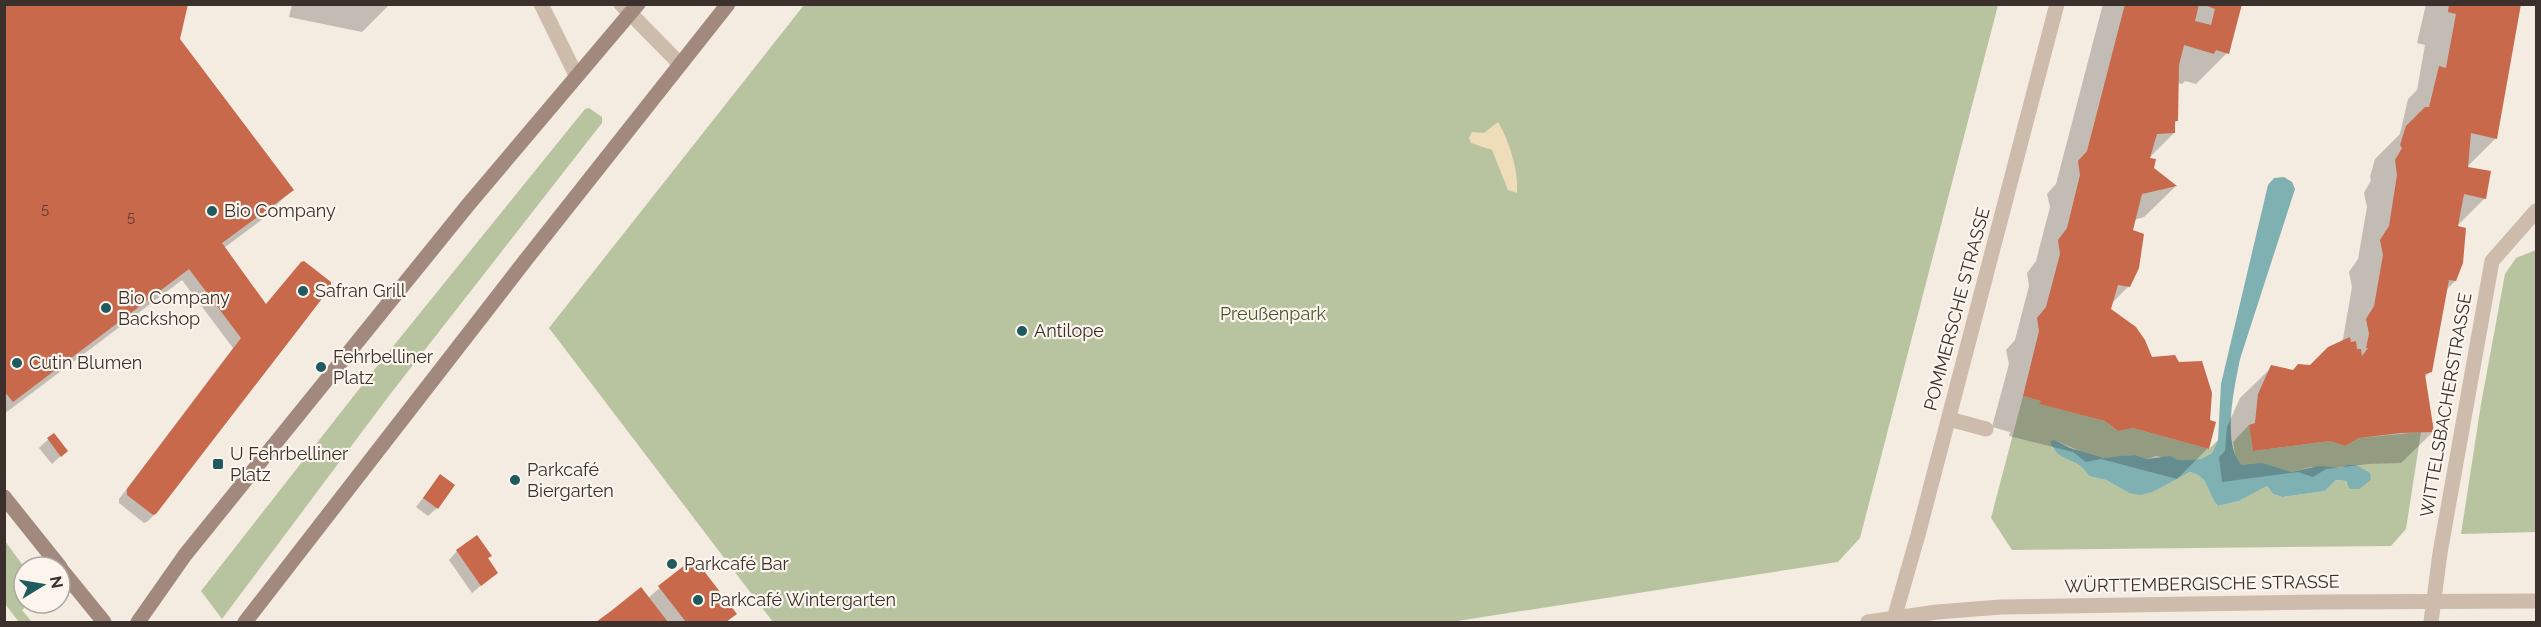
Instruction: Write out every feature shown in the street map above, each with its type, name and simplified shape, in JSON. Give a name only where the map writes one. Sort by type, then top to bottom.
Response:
[{"type":"main road","points":[[245,622],[728,4]]},
{"type":"main road","points":[[138,622],[185,555],[629,8]]},
{"type":"main road","points":[[4,497],[50,555]]},
{"type":"main road","points":[[72,582],[104,622]]},
{"type":"street","points":[[541,4],[576,75]]},
{"type":"street","name":"POMMERSCHE STRASSE","points":[[1894,621],[2057,4]]},
{"type":"street","points":[[629,8],[680,64]]},
{"type":"street","name":"WITTELSBACHERSTRASSE","points":[[2431,622],[2440,553],[2492,261],[2536,211]]},
{"type":"street","points":[[1949,419],[1986,429]]},
{"type":"street","name":"WÜRTTEMBERGISCHE STRASSE","points":[[1868,622],[1894,621],[1937,612],[2001,608],[2536,601]]},
{"type":"green space","name":"Preußenpark","points":[[804,5],[1998,5],[1860,538],[1838,562],[1451,622],[773,622],[549,328]]},
{"type":"green space","points":[[589,108],[602,117],[602,123],[388,397],[222,619],[201,591],[374,370],[585,109]]},
{"type":"green space","points":[[2536,250],[2536,532],[2461,534],[2481,404],[2505,274],[2516,258]]},
{"type":"green space","points":[[2023,396],[2041,401],[2040,404],[2105,421],[2118,431],[2133,428],[2209,449],[2218,440],[2212,453],[2201,459],[2178,460],[2156,456],[2147,459],[2135,455],[2105,458],[2091,456],[2055,440],[2052,448],[2082,467],[2089,476],[2106,480],[2129,493],[2153,492],[2190,472],[2205,481],[2218,506],[2239,501],[2267,486],[2273,494],[2282,497],[2325,491],[2336,480],[2346,481],[2347,486],[2346,465],[2341,468],[2311,467],[2291,472],[2272,467],[2242,465],[2236,459],[2233,442],[2249,425],[2253,451],[2330,441],[2345,446],[2359,438],[2421,432],[2406,529],[2391,546],[2012,550],[1991,518]]},
{"type":"green space","points":[[5,541],[15,555],[12,555],[12,613],[5,604]]},
{"type":"green space","points":[[14,615],[26,615],[31,621],[30,622],[19,622]]},
{"type":"sand","points":[[1498,122],[1512,156],[1517,193],[1508,190],[1492,150],[1471,143],[1469,138],[1472,132],[1484,133]]},
{"type":"water","points":[[2284,177],[2292,182],[2295,189],[2240,359],[2231,414],[2232,444],[2242,465],[2262,463],[2291,472],[2319,466],[2341,468],[2346,465],[2356,465],[2370,473],[2371,480],[2359,489],[2350,489],[2346,481],[2336,480],[2325,491],[2282,497],[2273,494],[2267,486],[2239,501],[2218,506],[2205,481],[2190,472],[2153,492],[2140,495],[2129,493],[2106,480],[2089,476],[2079,465],[2057,453],[2050,441],[2055,440],[2070,448],[2104,458],[2135,455],[2147,459],[2170,456],[2178,460],[2201,459],[2212,453],[2218,440],[2221,384],[2268,185],[2274,178]]},
{"type":"building","points":[[4,4],[188,4],[180,39],[294,190],[222,243],[266,304],[301,262],[304,261],[331,282],[331,287],[153,515],[127,495],[127,489],[241,338],[189,269],[13,402],[4,391]]},
{"type":"building","points":[[2125,4],[2199,4],[2195,21],[2211,25],[2215,9],[2202,4],[2242,4],[2229,54],[2216,50],[2214,54],[2184,45],[2179,65],[2178,121],[2175,121],[2175,133],[2157,134],[2150,158],[2156,159],[2154,168],[2177,186],[2142,194],[2133,230],[2144,234],[2139,268],[2130,287],[2118,285],[2111,309],[2136,327],[2145,340],[2152,357],[2175,355],[2179,362],[2202,361],[2212,393],[2210,420],[2216,422],[2209,449],[2133,428],[2118,431],[2105,421],[2039,404],[2041,401],[2023,396],[2039,331],[2037,318],[2046,307],[2060,254],[2058,240],[2067,228],[2080,175],[2078,161],[2087,151]]},
{"type":"building","points":[[2449,4],[2521,4],[2497,139],[2471,133],[2468,167],[2491,171],[2486,199],[2464,194],[2458,226],[2466,228],[2463,263],[2456,281],[2449,280],[2432,372],[2425,374],[2434,432],[2359,438],[2345,446],[2330,441],[2253,451],[2249,425],[2255,423],[2258,394],[2271,365],[2293,370],[2298,364],[2310,365],[2328,347],[2350,337],[2351,342],[2356,341],[2357,349],[2361,349],[2362,356],[2368,348],[2366,348],[2369,334],[2366,319],[2374,306],[2383,255],[2380,240],[2389,226],[2397,175],[2395,160],[2402,148],[2400,145],[2406,126],[2425,107],[2429,107],[2439,66],[2446,68],[2456,14],[2448,12]]},
{"type":"building","points":[[54,433],[68,451],[61,457],[47,438]]},
{"type":"building","points":[[440,474],[455,485],[438,509],[423,498]]},
{"type":"building","points":[[477,535],[492,556],[488,558],[498,573],[481,586],[456,550]]},
{"type":"building","name":"Parkcafé Wintergarten","points":[[694,558],[737,614],[726,622],[686,622],[658,586]]},
{"type":"building","points":[[641,587],[668,622],[596,622],[611,611]]},
{"type":"place","name":"Bio Company","points":[[212,211]]},
{"type":"place","name":"Safran Grill","points":[[303,291]]},
{"type":"place","name":"Bio Company Backshop","points":[[106,308]]},
{"type":"place","name":"Antilope","points":[[1022,331]]},
{"type":"place","name":"Cutin Blumen","points":[[17,363]]},
{"type":"place","name":"Fehrbelliner Platz","points":[[321,367]]},
{"type":"place","name":"U Fehrbelliner Platz","points":[[218,464]]},
{"type":"place","name":"Parkcafé Biergarten","points":[[515,480]]},
{"type":"place","name":"Parkcafé Bar","points":[[672,564]]},
{"type":"place","name":"Parkcafé Wintergarten","points":[[698,600]]}]
